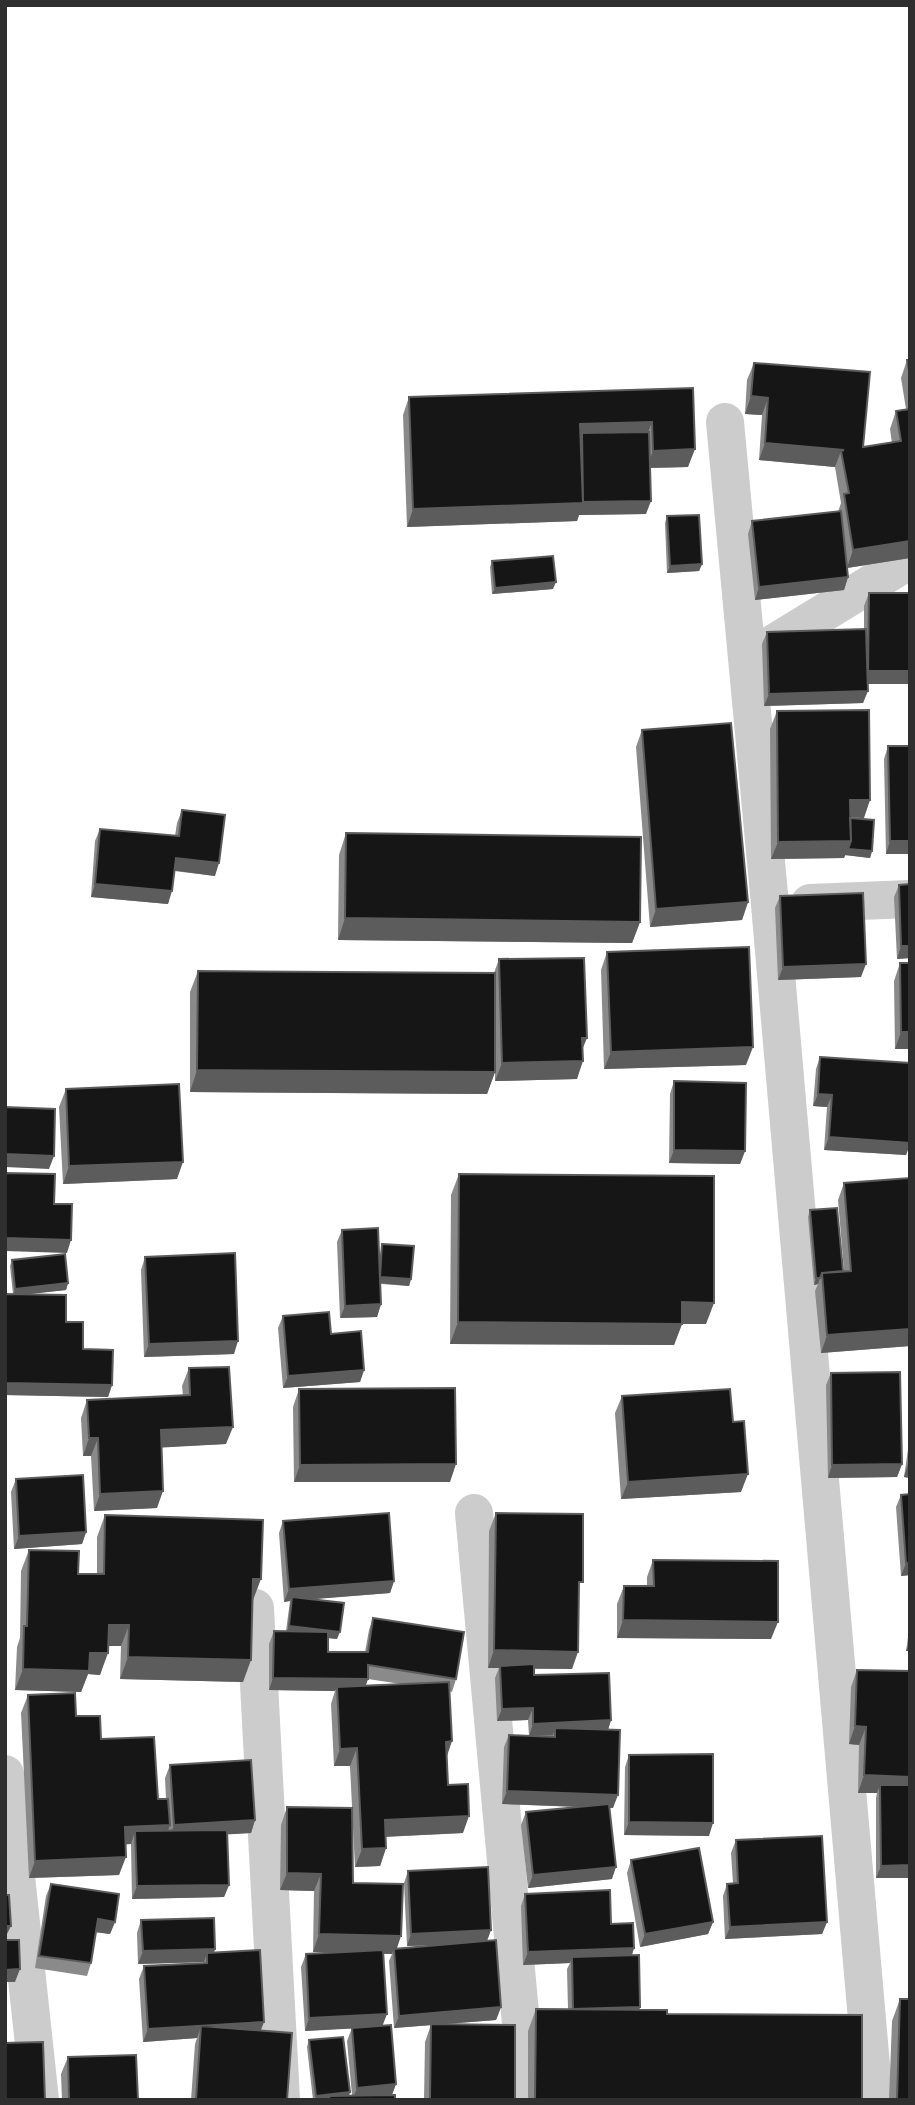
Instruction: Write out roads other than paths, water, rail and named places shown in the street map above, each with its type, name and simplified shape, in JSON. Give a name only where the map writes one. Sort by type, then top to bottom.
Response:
[{"type":"street","points":[[725,422],[874,2100]]},
{"type":"street","points":[[747,660],[910,561]]},
{"type":"street","points":[[769,905],[910,899]]},
{"type":"street","points":[[474,1513],[528,2100]]},
{"type":"street","points":[[255,1608],[281,2100]]},
{"type":"street","points":[[5,1774],[40,2100]]}]
